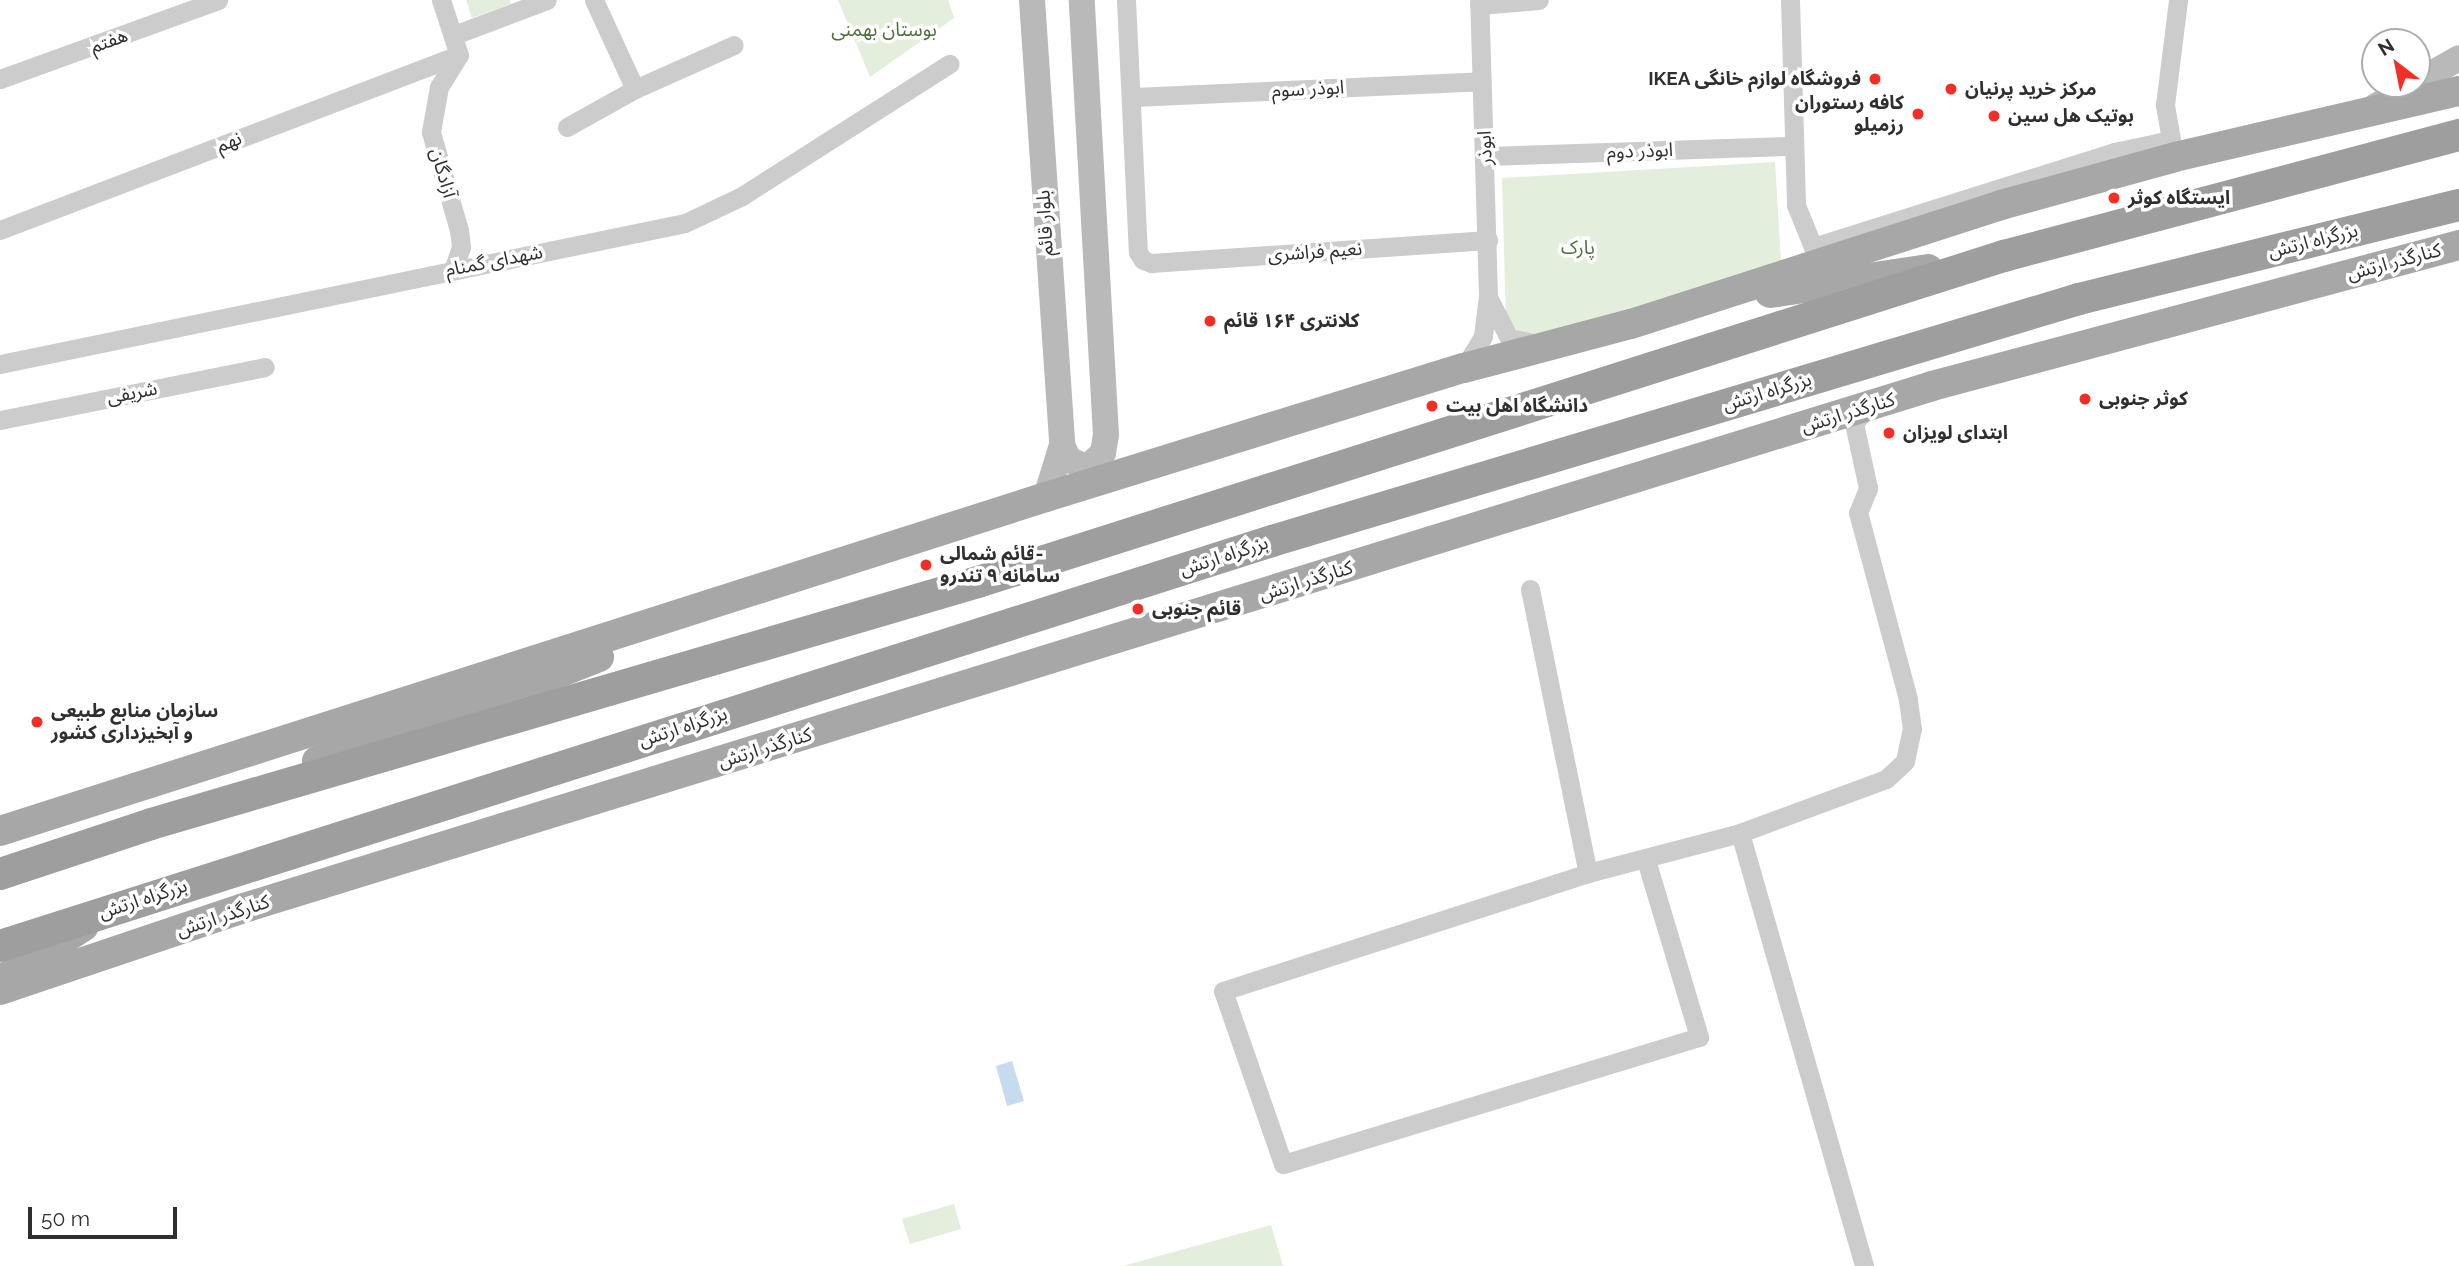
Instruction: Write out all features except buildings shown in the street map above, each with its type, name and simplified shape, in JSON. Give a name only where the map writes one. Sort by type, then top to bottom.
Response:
[{"type":"highway","points":[[0,874],[151,824],[978,582],[2004,256],[2459,135]]},
{"type":"highway","name":"بزرگراه ارتش","points":[[0,946],[1272,541],[2066,302],[2459,205]]},
{"type":"main road","name":"بلوار قائم","points":[[1032,0],[1062,445]]},
{"type":"main road","points":[[1062,445],[1069,460],[1087,467],[1102,453],[1106,435],[1082,0]]},
{"type":"main road","points":[[2431,74],[2459,58]]},
{"type":"main road","points":[[1631,324],[2173,148],[2357,117],[2459,91]]},
{"type":"main road","points":[[2357,117],[2390,98]]},
{"type":"main road","name":"کنارگذر ارتش","points":[[0,990],[244,908],[1868,406],[2459,245]]},
{"type":"main road","points":[[0,831],[1046,496],[1464,368],[1631,324],[1768,293],[2004,256]]},
{"type":"main road","points":[[1106,435],[1117,462],[1138,469]]},
{"type":"main road","points":[[1046,496],[1062,445]]},
{"type":"main road","points":[[151,824],[578,667],[747,592]]},
{"type":"main road","points":[[0,981],[69,934],[125,904]]},
{"type":"street","name":"هفتم","points":[[0,79],[218,0]]},
{"type":"street","points":[[441,0],[459,55]]},
{"type":"street","points":[[454,35],[547,0]]},
{"type":"street","points":[[594,0],[635,89]]},
{"type":"street","points":[[1126,0],[1134,97]]},
{"type":"street","points":[[1479,3],[1539,0]]},
{"type":"street","points":[[1790,0],[1796,205],[1813,247],[2114,152],[2173,148],[2165,105],[2178,0]]},
{"type":"street","name":"ابوذر","points":[[1464,368],[1483,336],[1488,296],[1479,3]]},
{"type":"street","points":[[567,127],[635,89],[734,45]]},
{"type":"street","name":"نهم","points":[[0,230],[459,55]]},
{"type":"street","name":"آزادگان","points":[[453,270],[461,247],[459,230],[432,132],[439,87],[459,55]]},
{"type":"street","name":"شهدای گمنام","points":[[0,363],[685,223],[742,196],[949,64]]},
{"type":"street","name":"ابوذر سوم","points":[[1134,97],[1482,81]]},
{"type":"street","name":"نعیم فراشری","points":[[1134,97],[1138,253],[1143,260],[1488,240]]},
{"type":"street","name":"ابوذر دوم","points":[[1485,156],[1794,146]]},
{"type":"street","points":[[1488,296],[1514,342],[1550,345]]},
{"type":"street","name":"شریفی","points":[[0,420],[265,367]]},
{"type":"street","points":[[1646,860],[1699,1037],[1283,1164],[1223,992],[1588,873],[1646,860],[1740,833],[1886,779],[1905,761],[1912,729],[1908,698],[1858,513],[1868,488],[1854,423],[1868,406]]},
{"type":"street","points":[[1530,589],[1588,873]]},
{"type":"street","points":[[1740,833],[1864,1266]]},
{"type":"green space","points":[[466,0],[510,0],[511,4],[472,18]]},
{"type":"green space","name":"بوستان بهمنی","points":[[838,0],[948,0],[954,18],[870,77]]},
{"type":"green space","name":"پارک","points":[[1775,162],[1781,262],[1544,338],[1520,333],[1506,321],[1502,178]]},
{"type":"green space","points":[[954,1204],[961,1229],[910,1244],[902,1219]]},
{"type":"green space","points":[[1271,1225],[1283,1266],[1123,1266]]},
{"type":"water","points":[[1012,1061],[1024,1101],[1007,1106],[996,1066]]},
{"type":"place","name":"IKEA فروشگاه لوازم خانگی","points":[[1875,79]]},
{"type":"place","name":"مرکز خرید پرنیان","points":[[1951,89]]},
{"type":"place","name":"کافه رستوران رزمیلو","points":[[1918,114]]},
{"type":"place","name":"بوتیک هل سین","points":[[1994,116]]},
{"type":"place","name":"ایستگاه کوثر","points":[[2114,198]]},
{"type":"place","name":"کلانتری ۱۶۴ قائم","points":[[1210,321]]},
{"type":"place","name":"کوثر جنوبی","points":[[2085,399]]},
{"type":"place","name":"دانشگاه اهل بیت","points":[[1432,406]]},
{"type":"place","name":"ابتدای لویزان","points":[[1889,433]]},
{"type":"place","name":"قائم شمالی- سامانه ۹ تندرو","points":[[926,565]]},
{"type":"place","name":"قائم جنوبی","points":[[1138,609]]},
{"type":"place","name":"سازمان منابع طبیعی و آبخیزداری کشور","points":[[37,722]]}]
